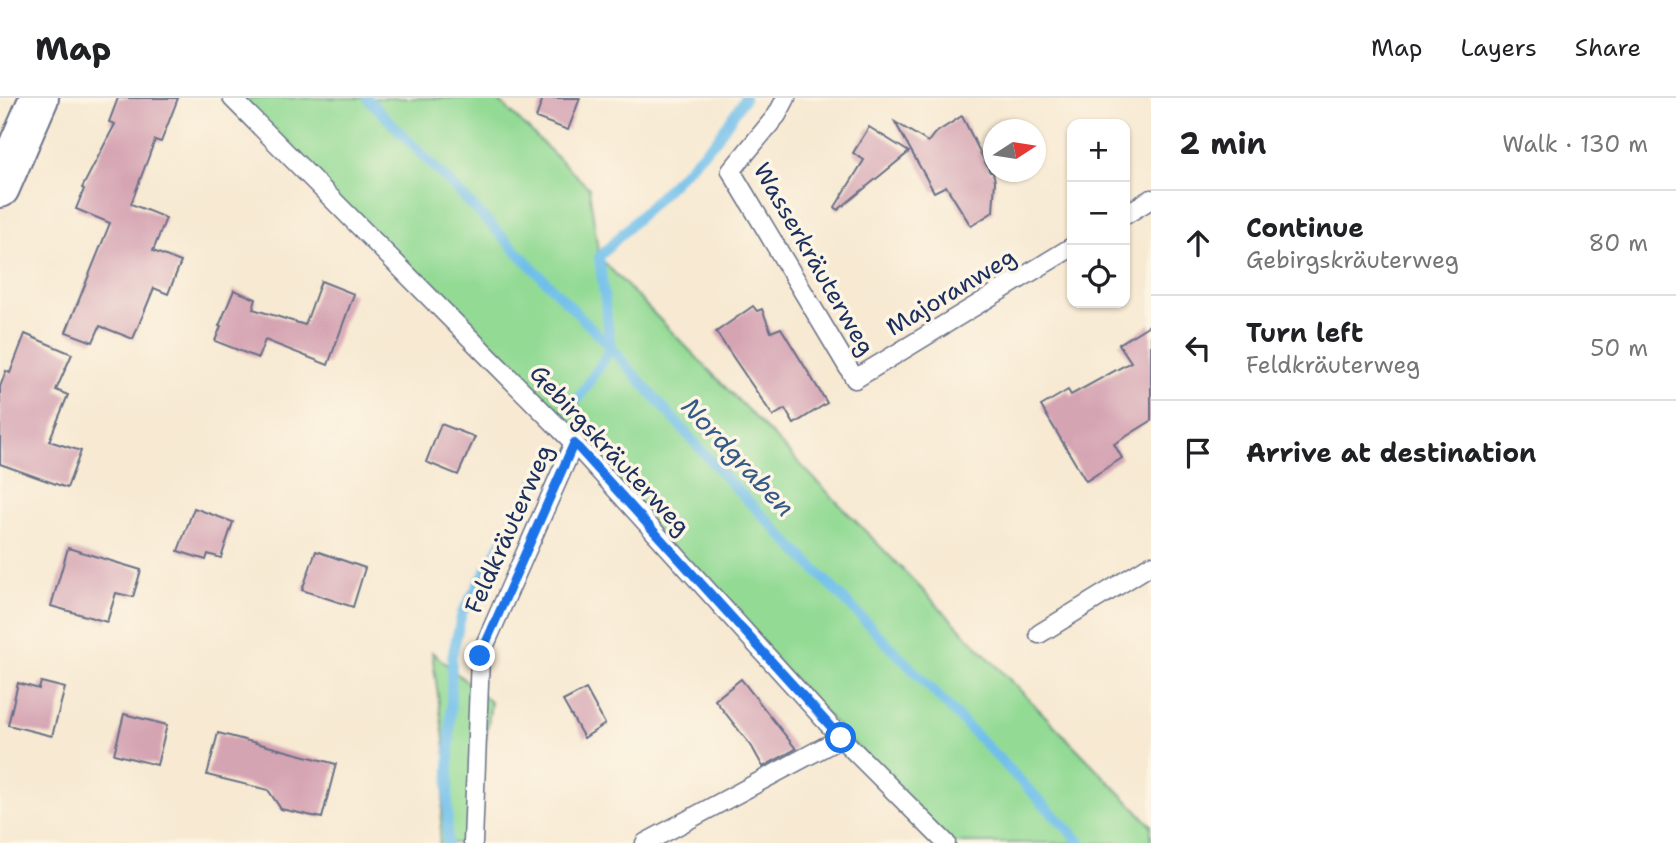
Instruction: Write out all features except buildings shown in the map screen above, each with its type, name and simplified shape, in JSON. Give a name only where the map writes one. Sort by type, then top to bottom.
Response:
[{"type":"street","points":[[0,188],[40,98]]},
{"type":"lane","name":"Gebirgskräuterweg","points":[[232,98],[574,443],[841,738],[946,843]]},
{"type":"lane","name":"Wasserkräuterweg","points":[[786,98],[777,115],[731,171],[855,379]]},
{"type":"lane","points":[[1130,212],[1151,199]]},
{"type":"lane","name":"Majoranweg","points":[[855,379],[1067,250]]},
{"type":"lane","name":"Feldkräuterweg","points":[[473,843],[480,656],[574,443]]},
{"type":"lane","points":[[1039,634],[1151,565]]},
{"type":"lane","points":[[645,843],[841,738]]},
{"type":"green space","points":[[232,98],[496,98],[589,188],[599,257],[1151,825],[1151,843],[946,843],[574,443]]},
{"type":"green space","points":[[432,652],[491,703],[471,843],[439,843],[447,762]]},
{"type":"waterway","name":"Nordgraben","points":[[367,98],[611,348],[724,476],[1081,843]]},
{"type":"waterway","points":[[571,410],[611,348],[599,257],[717,139],[745,98]]},
{"type":"waterway","points":[[447,843],[452,657],[462,613],[536,481]]},
{"type":"route","points":[[480,656],[574,443],[841,738]]}]
